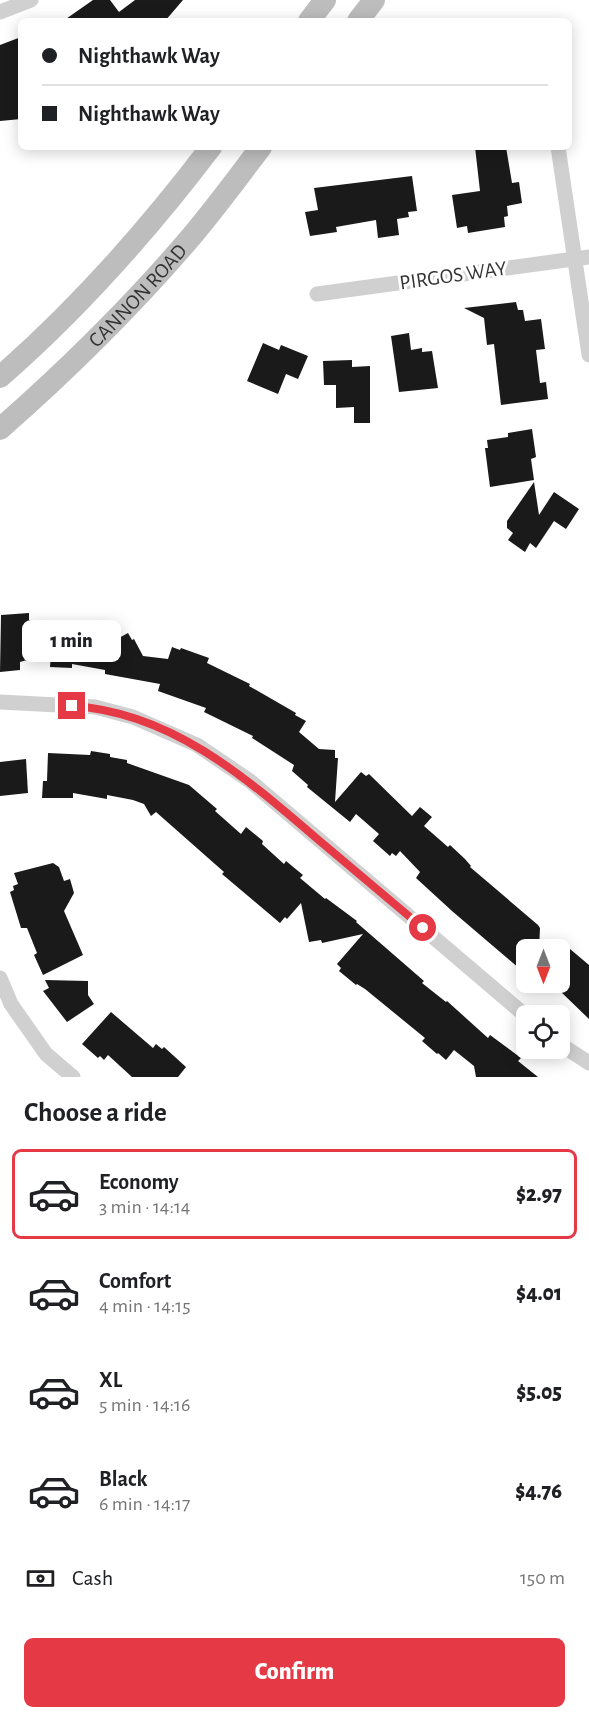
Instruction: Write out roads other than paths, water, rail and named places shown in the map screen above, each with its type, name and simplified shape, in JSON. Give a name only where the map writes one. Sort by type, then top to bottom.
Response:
[{"type":"main road","points":[[311,18],[325,0]]},
{"type":"main road","points":[[360,18],[374,0]]},
{"type":"main road","name":"CANNON ROAD","points":[[0,377],[107,274],[156,218],[210,150]]},
{"type":"main road","name":"CANNON ROAD","points":[[0,429],[44,390],[135,300],[186,243],[259,150]]},
{"type":"street","points":[[0,12],[31,0]]},
{"type":"street","points":[[559,150],[582,258],[589,355]]},
{"type":"street","name":"PIRGOS WAY","points":[[317,294],[582,258]]},
{"type":"street","points":[[0,702],[96,707],[133,717],[196,744],[250,781],[516,1007]]},
{"type":"street","points":[[0,978],[11,1004],[46,1054],[73,1077]]},
{"type":"street","points":[[570,1051],[589,1064]]}]
